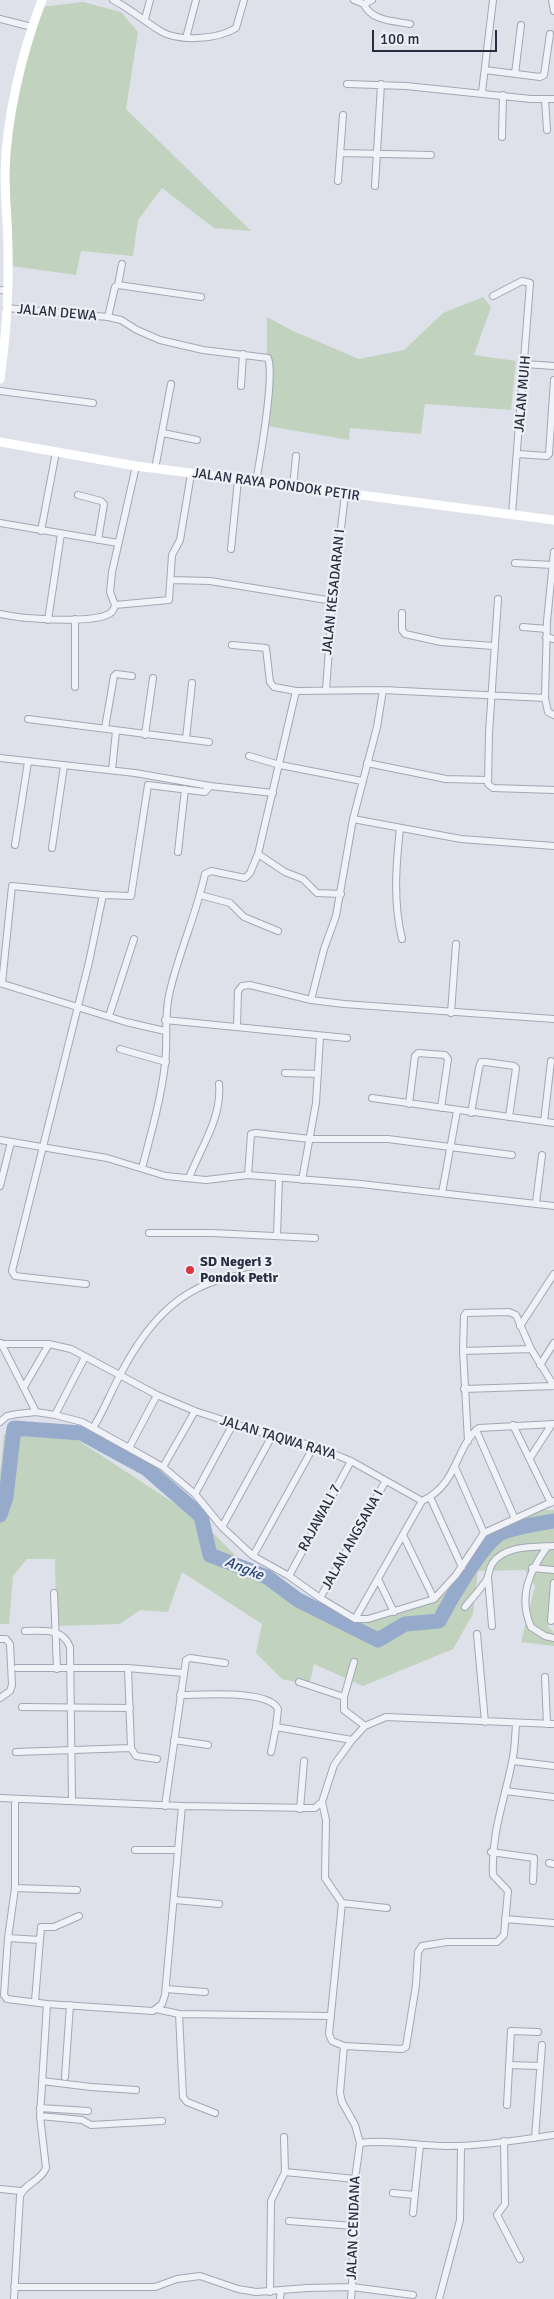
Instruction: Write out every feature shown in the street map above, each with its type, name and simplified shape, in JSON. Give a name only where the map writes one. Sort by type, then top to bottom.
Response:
[{"type":"main road","points":[[0,375],[6,308],[4,291],[8,250],[3,155],[32,27],[42,0]]},
{"type":"main road","name":"JALAN RAYA PONDOK PETIR","points":[[0,442],[191,474],[554,520]]},
{"type":"street","points":[[113,0],[145,19],[163,33],[186,38],[206,38],[228,33],[236,28],[244,0]]},
{"type":"street","points":[[145,19],[150,0]]},
{"type":"street","points":[[186,38],[196,0]]},
{"type":"street","points":[[354,0],[364,4],[366,9],[378,17],[410,24]]},
{"type":"street","points":[[364,4],[372,0]]},
{"type":"street","points":[[482,92],[493,0]]},
{"type":"street","points":[[552,0],[554,11]]},
{"type":"street","points":[[0,19],[32,27]]},
{"type":"street","points":[[515,74],[521,25]]},
{"type":"street","points":[[485,70],[544,75],[550,34]]},
{"type":"street","points":[[347,84],[381,84],[482,92],[546,100],[554,99]]},
{"type":"street","points":[[375,186],[381,84]]},
{"type":"street","points":[[502,137],[503,95]]},
{"type":"street","points":[[546,100],[547,130]]},
{"type":"street","points":[[338,181],[343,114]]},
{"type":"street","points":[[340,153],[430,155]]},
{"type":"street","points":[[108,317],[122,264]]},
{"type":"street","name":"JALAN MUIH","points":[[493,296],[522,281],[528,281],[530,286],[512,514]]},
{"type":"street","points":[[118,284],[201,297]]},
{"type":"street","name":"JALAN DEWA","points":[[6,308],[108,317],[121,320],[137,330],[160,340],[203,350],[264,356],[270,361],[256,482]]},
{"type":"street","points":[[241,386],[243,354]]},
{"type":"street","points":[[525,364],[554,366]]},
{"type":"street","points":[[518,454],[547,456],[549,454],[554,380]]},
{"type":"street","points":[[155,468],[171,384]]},
{"type":"street","points":[[0,391],[93,403]]},
{"type":"street","points":[[163,433],[197,440]]},
{"type":"street","points":[[41,531],[56,452]]},
{"type":"street","points":[[293,488],[296,456]]},
{"type":"street","points":[[0,614],[48,620],[108,615],[113,610],[115,605],[110,592],[110,583],[136,466]]},
{"type":"street","points":[[115,605],[168,600],[172,580],[172,555],[180,540],[191,474]]},
{"type":"street","points":[[231,549],[238,480]]},
{"type":"street","name":"JALAN KESADARAN I","points":[[326,690],[344,494]]},
{"type":"street","points":[[78,496],[101,501],[104,504],[98,540]]},
{"type":"street","points":[[0,523],[118,543]]},
{"type":"street","points":[[48,620],[61,534]]},
{"type":"street","points":[[554,552],[549,624],[546,637],[544,698],[548,712],[554,715]]},
{"type":"street","points":[[515,563],[552,565]]},
{"type":"street","points":[[172,580],[210,581],[333,601]]},
{"type":"street","points":[[498,599],[487,780],[490,787],[493,788],[554,790]]},
{"type":"street","points":[[402,613],[402,630],[405,634],[441,642],[494,646]]},
{"type":"street","points":[[75,619],[75,687]]},
{"type":"street","points":[[523,627],[549,624]]},
{"type":"street","points":[[546,637],[554,639]]},
{"type":"street","points":[[232,645],[266,648],[271,685],[296,691],[384,690],[544,698]]},
{"type":"street","points":[[105,728],[114,676],[116,674],[132,676]]},
{"type":"street","points":[[145,735],[153,678]]},
{"type":"street","points":[[186,739],[192,683]]},
{"type":"street","points":[[311,1000],[324,949],[336,916],[353,819],[377,727],[384,690]]},
{"type":"street","points":[[142,1168],[166,1062],[165,1020],[182,946],[206,872],[211,871],[245,878],[250,873],[258,854],[296,691]]},
{"type":"street","points":[[28,719],[209,742]]},
{"type":"street","points":[[112,770],[116,731]]},
{"type":"street","points":[[249,756],[280,766],[362,781]]},
{"type":"street","points":[[0,758],[112,770],[210,786],[273,793]]},
{"type":"street","points":[[15,845],[28,762]]},
{"type":"street","points":[[367,763],[446,779],[487,780]]},
{"type":"street","points":[[52,848],[64,766]]},
{"type":"street","points":[[165,1031],[1,983],[12,886],[131,896],[148,785],[205,792],[210,786]]},
{"type":"street","points":[[178,852],[186,789]]},
{"type":"street","points":[[353,819],[461,839],[554,846]]},
{"type":"street","points":[[400,828],[395,881],[397,918],[402,939]]},
{"type":"street","points":[[258,854],[285,872],[303,879],[317,892],[341,894]]},
{"type":"street","points":[[86,1284],[15,1276],[12,1271],[90,962],[103,895]]},
{"type":"street","points":[[200,895],[230,903],[244,917],[278,931]]},
{"type":"street","points":[[109,1016],[134,939]]},
{"type":"street","points":[[451,1013],[456,944]]},
{"type":"street","points":[[237,1028],[238,990],[242,986],[258,987],[311,1000],[451,1013],[554,1019]]},
{"type":"street","points":[[165,1020],[320,1037],[348,1038]]},
{"type":"street","points":[[302,1180],[310,1139],[318,1074],[320,1037]]},
{"type":"street","points":[[120,1049],[166,1062]]},
{"type":"street","points":[[409,1104],[415,1056],[418,1053],[445,1055],[448,1059],[441,1108]]},
{"type":"street","points":[[544,1122],[552,1080],[551,1061]]},
{"type":"street","points":[[471,1113],[479,1068],[481,1062],[485,1062],[514,1066],[516,1068],[509,1117]]},
{"type":"street","points":[[285,1072],[318,1074]]},
{"type":"street","points":[[189,1178],[218,1112],[220,1099],[219,1084]]},
{"type":"street","points":[[372,1098],[554,1123]]},
{"type":"street","points":[[442,1193],[457,1111]]},
{"type":"street","points":[[248,1175],[251,1134],[253,1133],[310,1139],[388,1139],[512,1155]]},
{"type":"street","points":[[0,1140],[44,1149],[107,1158],[166,1176],[206,1180],[248,1175],[442,1193],[554,1206]]},
{"type":"street","points":[[0,1186],[11,1142]]},
{"type":"street","points":[[536,1203],[542,1155]]},
{"type":"street","points":[[277,1235],[279,1178]]},
{"type":"street","points":[[149,1233],[277,1235],[315,1238]]},
{"type":"street","points":[[93,1428],[138,1344],[172,1304],[185,1294],[207,1283],[224,1277],[251,1274]]},
{"type":"street","points":[[520,1326],[554,1274]]},
{"type":"street","points":[[464,1389],[553,1386],[531,1349],[513,1312],[466,1313],[464,1316],[464,1389],[468,1441]]},
{"type":"street","points":[[0,1343],[36,1412]]},
{"type":"street","name":"JALAN TAQWA RAYA","points":[[0,1343],[49,1344],[64,1347],[195,1411],[272,1436],[314,1446],[351,1461],[385,1482],[422,1501]]},
{"type":"street","points":[[540,1365],[554,1343]]},
{"type":"street","points":[[24,1387],[49,1344]]},
{"type":"street","points":[[463,1351],[531,1349]]},
{"type":"street","points":[[55,1415],[86,1357]]},
{"type":"street","points":[[129,1448],[157,1394]]},
{"type":"street","points":[[163,1468],[195,1411]]},
{"type":"street","points":[[0,1422],[7,1416],[36,1412],[82,1422],[93,1428],[163,1468],[195,1494],[222,1527],[253,1556],[290,1576],[320,1598],[355,1619],[368,1619],[434,1599],[462,1567],[484,1533],[553,1502],[514,1425]]},
{"type":"street","points":[[195,1494],[233,1424]]},
{"type":"street","points":[[355,1619],[422,1501],[430,1497],[447,1481],[468,1441],[476,1430],[482,1426],[553,1424]]},
{"type":"street","points":[[530,1458],[553,1424]]},
{"type":"street","points":[[476,1430],[515,1520]]},
{"type":"street","points":[[222,1527],[272,1436]]},
{"type":"street","points":[[253,1556],[314,1446]]},
{"type":"street","name":"RAJAWALI 7","points":[[290,1576],[351,1461]]},
{"type":"street","points":[[455,1467],[484,1533]]},
{"type":"street","name":"JALAN ANGSANA I","points":[[320,1598],[385,1482]]},
{"type":"street","points":[[430,1497],[462,1567]]},
{"type":"street","points":[[403,1535],[434,1599]]},
{"type":"street","points":[[550,1547],[532,1568],[526,1586],[525,1604],[527,1617],[532,1627],[545,1636],[554,1638]]},
{"type":"street","points":[[492,1626],[488,1578],[491,1565],[509,1551],[550,1547]]},
{"type":"street","points":[[532,1568],[554,1570]]},
{"type":"street","points":[[465,1607],[488,1578]]},
{"type":"street","points":[[378,1579],[394,1612]]},
{"type":"street","points":[[551,1621],[554,1583]]},
{"type":"street","points":[[54,1593],[57,1669]]},
{"type":"street","points":[[25,1631],[56,1631],[68,1643],[72,1707],[72,1800]]},
{"type":"street","points":[[476,1634],[486,1722]]},
{"type":"street","points":[[0,1639],[6,1639],[10,1644],[12,1685],[10,1691],[0,1698]]},
{"type":"street","points":[[165,1806],[186,1660],[188,1658],[226,1663]]},
{"type":"street","points":[[354,1662],[344,1697],[344,1710],[346,1714],[365,1726]]},
{"type":"street","points":[[17,1668],[128,1668],[183,1673]]},
{"type":"street","points":[[128,1668],[131,1748],[136,1756],[157,1759]]},
{"type":"street","points":[[516,1724],[513,1761],[491,1852],[492,1875],[508,1891],[504,1935],[497,1942],[447,1942],[419,1948],[415,1994],[407,2043],[404,2049],[344,2046],[330,2039],[342,1903],[325,1878],[326,1820],[322,1802],[334,1765],[365,1726],[386,1717],[550,1724],[545,1678]]},
{"type":"street","points":[[299,1682],[344,1697]]},
{"type":"street","points":[[180,1695],[247,1695],[271,1701],[278,1710],[271,1752]]},
{"type":"street","points":[[22,1707],[130,1708]]},
{"type":"street","points":[[276,1726],[352,1740]]},
{"type":"street","points":[[174,1740],[208,1746]]},
{"type":"street","points":[[16,1752],[131,1748]]},
{"type":"street","points":[[300,1808],[304,1761]]},
{"type":"street","points":[[513,1761],[554,1766]]},
{"type":"street","points":[[505,1791],[554,1797]]},
{"type":"street","points":[[0,1798],[165,1806],[300,1808],[315,1808],[322,1802]]},
{"type":"street","points":[[15,1800],[15,1888],[8,1938],[4,1995],[7,1999],[47,2004],[156,2010],[179,2014],[331,2016]]},
{"type":"street","points":[[156,2010],[164,2000],[166,1989],[182,1806]]},
{"type":"street","points":[[135,1850],[178,1850]]},
{"type":"street","points":[[491,1852],[534,1858],[533,1881]]},
{"type":"street","points":[[15,1888],[77,1890]]},
{"type":"street","points":[[175,1900],[219,1904]]},
{"type":"street","points":[[342,1903],[387,1908]]},
{"type":"street","points":[[35,2001],[42,1927],[54,1927],[79,1916]]},
{"type":"street","points":[[505,1919],[554,1923]]},
{"type":"street","points":[[8,1938],[40,1940]]},
{"type":"street","points":[[166,1989],[205,1992]]},
{"type":"street","points":[[0,2189],[21,2191],[44,2175],[46,2168],[40,2108],[47,2004]]},
{"type":"street","points":[[65,2077],[70,2005]]},
{"type":"street","points":[[179,2014],[183,2097],[186,2102],[215,2113]]},
{"type":"street","points":[[507,2104],[511,2031],[538,2032]]},
{"type":"street","points":[[535,2138],[542,2045]]},
{"type":"street","points":[[344,2046],[340,2093],[360,2143],[383,2141],[420,2145],[461,2146],[554,2135]]},
{"type":"street","points":[[509,2065],[540,2066]]},
{"type":"street","points":[[42,2081],[91,2088],[136,2090]]},
{"type":"street","points":[[40,2108],[88,2111]]},
{"type":"street","points":[[40,2116],[82,2120],[91,2125],[162,2121]]},
{"type":"street","points":[[267,2294],[271,2198],[285,2172],[284,2137]]},
{"type":"street","points":[[504,2141],[505,2204],[497,2215],[520,2259]]},
{"type":"street","name":"JALAN CENDANA","points":[[14,2287],[154,2287],[177,2279],[200,2276],[238,2289],[267,2294],[281,2290],[352,2287],[355,2179],[360,2143]]},
{"type":"street","points":[[413,2213],[420,2145]]},
{"type":"street","points":[[439,2299],[460,2220],[461,2146]]},
{"type":"street","points":[[285,2172],[355,2179]]},
{"type":"street","points":[[14,2299],[21,2191]]},
{"type":"street","points":[[393,2193],[415,2195]]},
{"type":"street","points":[[289,2220],[354,2226]]},
{"type":"street","points":[[351,2299],[352,2287],[413,2296]]},
{"type":"street","points":[[280,2299],[281,2290]]},
{"type":"green space","points":[[83,2],[121,12],[138,32],[126,109],[251,231],[214,228],[162,188],[138,220],[133,256],[81,251],[76,275],[4,265],[7,125],[41,7]]},
{"type":"green space","points":[[483,297],[491,307],[474,355],[516,361],[511,410],[425,404],[421,434],[350,428],[349,440],[262,425],[267,369],[267,317],[291,330],[359,359],[404,350],[443,313]]},
{"type":"green space","points":[[4,1434],[73,1437],[200,1520],[241,1561],[340,1623],[366,1619],[429,1602],[450,1578],[468,1549],[492,1531],[541,1510],[554,1510],[554,1593],[548,1626],[554,1633],[554,1646],[521,1642],[535,1586],[525,1570],[478,1571],[473,1614],[453,1649],[363,1686],[314,1664],[309,1685],[282,1679],[256,1653],[262,1624],[182,1572],[168,1612],[140,1610],[120,1624],[56,1626],[55,1559],[27,1559],[13,1576],[9,1624],[0,1624],[0,1473]]},
{"type":"waterway","name":"Angke","points":[[0,1515],[6,1497],[14,1428],[81,1433],[147,1469],[201,1516],[210,1555],[267,1577],[298,1600],[378,1640],[405,1624],[439,1621],[474,1563],[498,1535],[516,1528],[554,1521]]},
{"type":"place","name":"SD Negeri 3 Pondok Petir","points":[[190,1270]]}]
